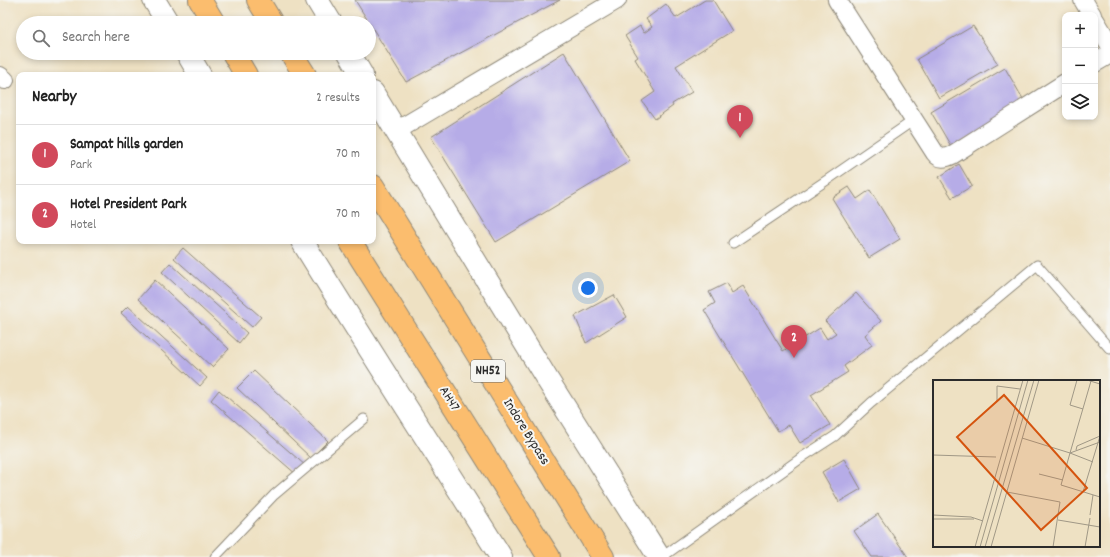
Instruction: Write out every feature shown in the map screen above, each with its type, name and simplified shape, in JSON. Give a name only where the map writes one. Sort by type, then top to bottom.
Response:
[{"type":"highway","points":[[200,0],[210,16]]},
{"type":"highway","points":[[258,0],[268,16]]},
{"type":"highway","points":[[237,60],[244,72]]},
{"type":"highway","points":[[295,60],[302,72]]},
{"type":"highway","name":"Indore Bypass","points":[[376,191],[604,557]]},
{"type":"highway","name":"AH47","points":[[352,244],[549,557]]},
{"type":"street","points":[[154,0],[164,16]]},
{"type":"street","points":[[317,0],[326,16]]},
{"type":"street","points":[[396,132],[617,0]]},
{"type":"street","points":[[838,0],[937,157],[944,158],[952,156],[1063,84]]},
{"type":"street","points":[[1083,0],[1090,12]]},
{"type":"street","points":[[1098,25],[1110,45]]},
{"type":"street","points":[[1098,61],[1110,54]]},
{"type":"street","points":[[191,60],[198,72]]},
{"type":"street","points":[[353,60],[360,72]]},
{"type":"street","points":[[376,98],[547,379],[661,557]]},
{"type":"street","points":[[304,244],[501,557]]},
{"type":"lane","points":[[733,243],[914,120]]},
{"type":"lane","points":[[661,557],[804,456],[835,436],[871,403],[1037,265],[1110,348]]},
{"type":"lane","points":[[215,557],[274,495],[364,419]]},
{"type":"building","points":[[355,0],[560,0],[406,82],[376,34],[376,16],[365,16]]},
{"type":"building","points":[[705,0],[713,0],[732,31],[676,66],[692,92],[672,104],[673,106],[655,119],[642,101],[655,92],[635,59],[638,57],[625,36],[640,26],[644,33],[652,27],[646,19],[666,4],[676,18]]},
{"type":"building","points":[[973,26],[998,64],[939,98],[917,59]]},
{"type":"building","points":[[564,52],[630,161],[496,242],[431,137]]},
{"type":"building","points":[[1005,68],[1026,104],[952,148],[931,112]]},
{"type":"building","points":[[959,164],[972,186],[952,198],[939,177]]},
{"type":"building","points":[[849,187],[857,199],[870,190],[900,239],[869,258],[832,198]]},
{"type":"building","points":[[183,248],[261,317],[252,327],[174,258]]},
{"type":"building","points":[[170,263],[247,333],[239,343],[162,272]]},
{"type":"building","points":[[155,280],[229,349],[212,367],[138,299]]},
{"type":"building","points":[[727,283],[732,293],[743,286],[783,351],[820,328],[827,339],[836,333],[825,321],[856,293],[881,321],[865,335],[872,345],[844,366],[848,372],[811,395],[830,425],[800,443],[789,425],[778,431],[704,310],[715,303],[709,292]]},
{"type":"building","points":[[614,295],[627,317],[586,343],[575,316]]},
{"type":"building","points":[[128,306],[207,378],[200,386],[121,313]]},
{"type":"building","points":[[254,371],[328,441],[311,458],[237,388]]},
{"type":"building","points":[[219,390],[306,466],[297,475],[211,400]]},
{"type":"building","points":[[844,459],[861,489],[839,502],[822,472]]},
{"type":"building","points":[[878,514],[908,557],[872,557],[854,531]]},
{"type":"place","name":"Sampat hills garden","points":[[740,138]]},
{"type":"place","name":"Hotel President Park","points":[[794,358]]}]
